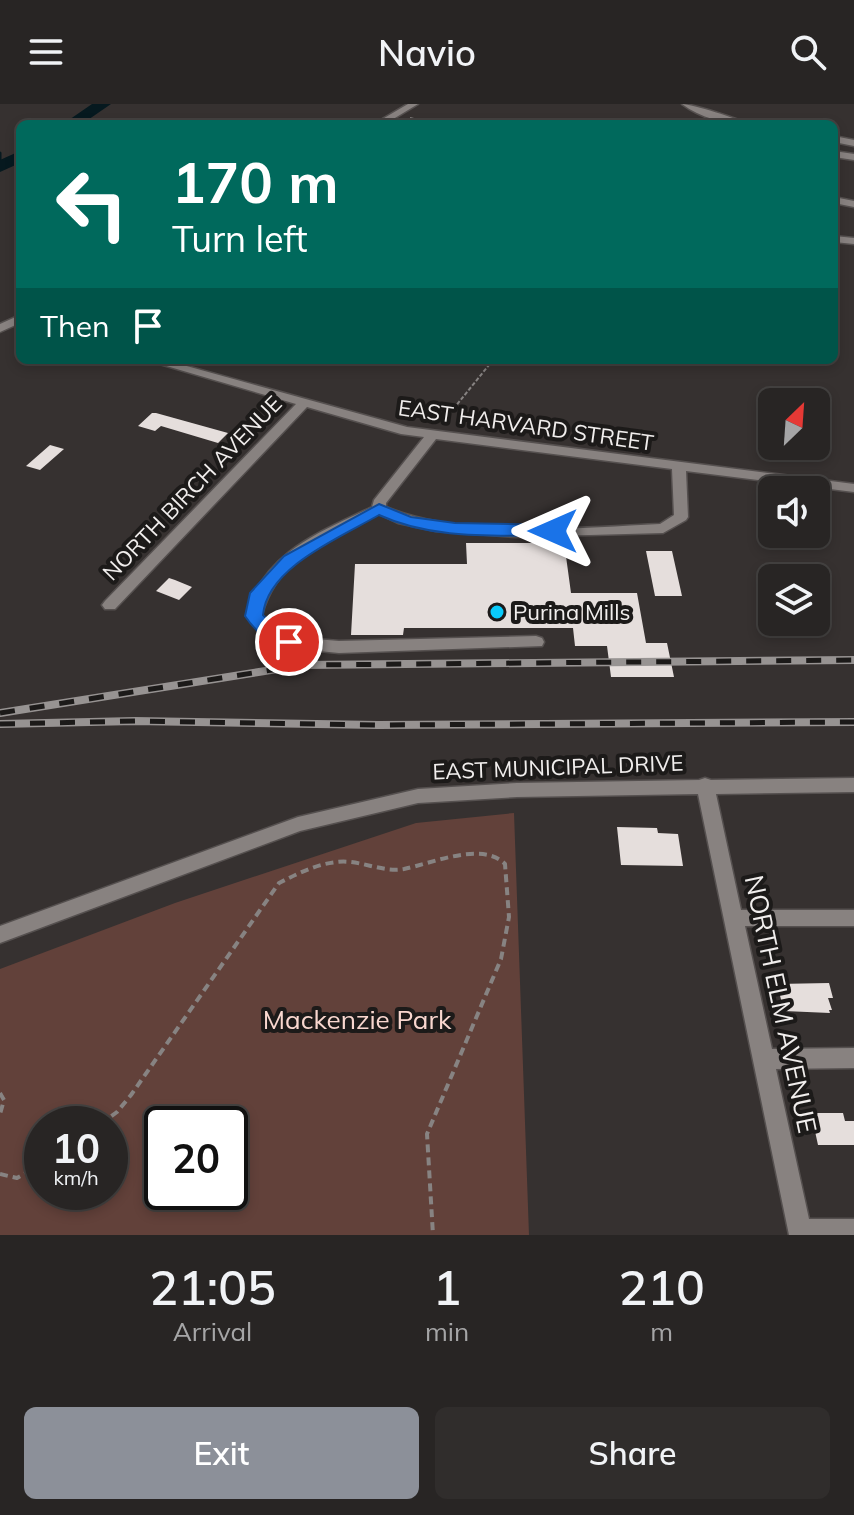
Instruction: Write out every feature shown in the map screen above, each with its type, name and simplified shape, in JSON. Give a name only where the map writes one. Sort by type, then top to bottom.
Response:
[{"type":"street","points":[[385,120],[414,104]]},
{"type":"street","points":[[686,104],[729,120]]},
{"type":"street","points":[[851,156],[854,143]]},
{"type":"street","name":"EAST HARVARD STREET","points":[[167,364],[406,431],[854,488]]},
{"type":"street","name":"NORTH BIRCH AVENUE","points":[[110,605],[305,402]]},
{"type":"street","points":[[379,509],[379,503],[432,435]]},
{"type":"street","points":[[379,509],[407,522],[455,529],[663,528],[681,517],[679,467]]},
{"type":"street","points":[[379,509],[312,544],[289,559],[270,578],[256,598],[254,616],[267,631],[289,642],[339,647],[536,642]]},
{"type":"street","name":"EAST MUNICIPAL DRIVE","points":[[0,935],[298,824],[374,804],[461,792],[705,785],[854,785]]},
{"type":"street","name":"NORTH ELM AVENUE","points":[[705,785],[801,1233]]},
{"type":"street","points":[[733,918],[854,918]]},
{"type":"street","points":[[764,1059],[854,1058]]},
{"type":"street","points":[[801,1233],[854,1231]]},
{"type":"path","points":[[394,115],[417,120]]},
{"type":"path","points":[[432,435],[490,364]]},
{"type":"path","points":[[122,1106],[279,883],[304,870],[339,861],[399,870],[465,855],[491,854],[500,859],[506,868],[507,932],[493,979],[427,1134],[433,1235]]},
{"type":"path","points":[[0,1093],[4,1100],[0,1114]]},
{"type":"path","points":[[0,1174],[12,1179],[24,1177]]},
{"type":"green space","name":"Mackenzie Park","points":[[514,813],[529,1235],[0,1235],[0,969],[175,903],[416,823]]},
{"type":"building","points":[[152,413],[228,433],[218,443],[161,426],[155,431],[138,426]]},
{"type":"building","points":[[50,445],[64,449],[40,470],[26,466]]},
{"type":"building","name":"Purina Mills","points":[[466,543],[555,543],[565,549],[571,593],[637,593],[646,643],[667,643],[674,677],[611,677],[607,646],[575,646],[573,628],[404,628],[403,635],[351,635],[355,564],[467,564]]},
{"type":"building","points":[[646,551],[672,551],[682,596],[655,596]]},
{"type":"building","points":[[169,578],[192,587],[179,600],[156,591]]},
{"type":"building","points":[[617,827],[657,828],[658,833],[678,834],[683,866],[621,865]]},
{"type":"building","points":[[829,983],[833,998],[828,998],[830,1013],[784,1011],[777,984]]},
{"type":"building","points":[[811,1113],[843,1113],[845,1121],[854,1121],[854,1145],[818,1145]]},
{"type":"waterway","points":[[77,120],[103,104]]},
{"type":"waterway","points":[[0,153],[0,165]]},
{"type":"waterway","points":[[0,167],[16,158]]},
{"type":"railway","points":[[0,713],[303,665],[854,660]]},
{"type":"railway","points":[[0,724],[135,721],[378,725],[854,722]]},
{"type":"place","name":"Purina Mills","points":[[497,612]]},
{"type":"route","points":[[289,642],[267,631],[254,616],[256,598],[289,559],[379,509],[407,522],[455,529],[553,531]]}]
